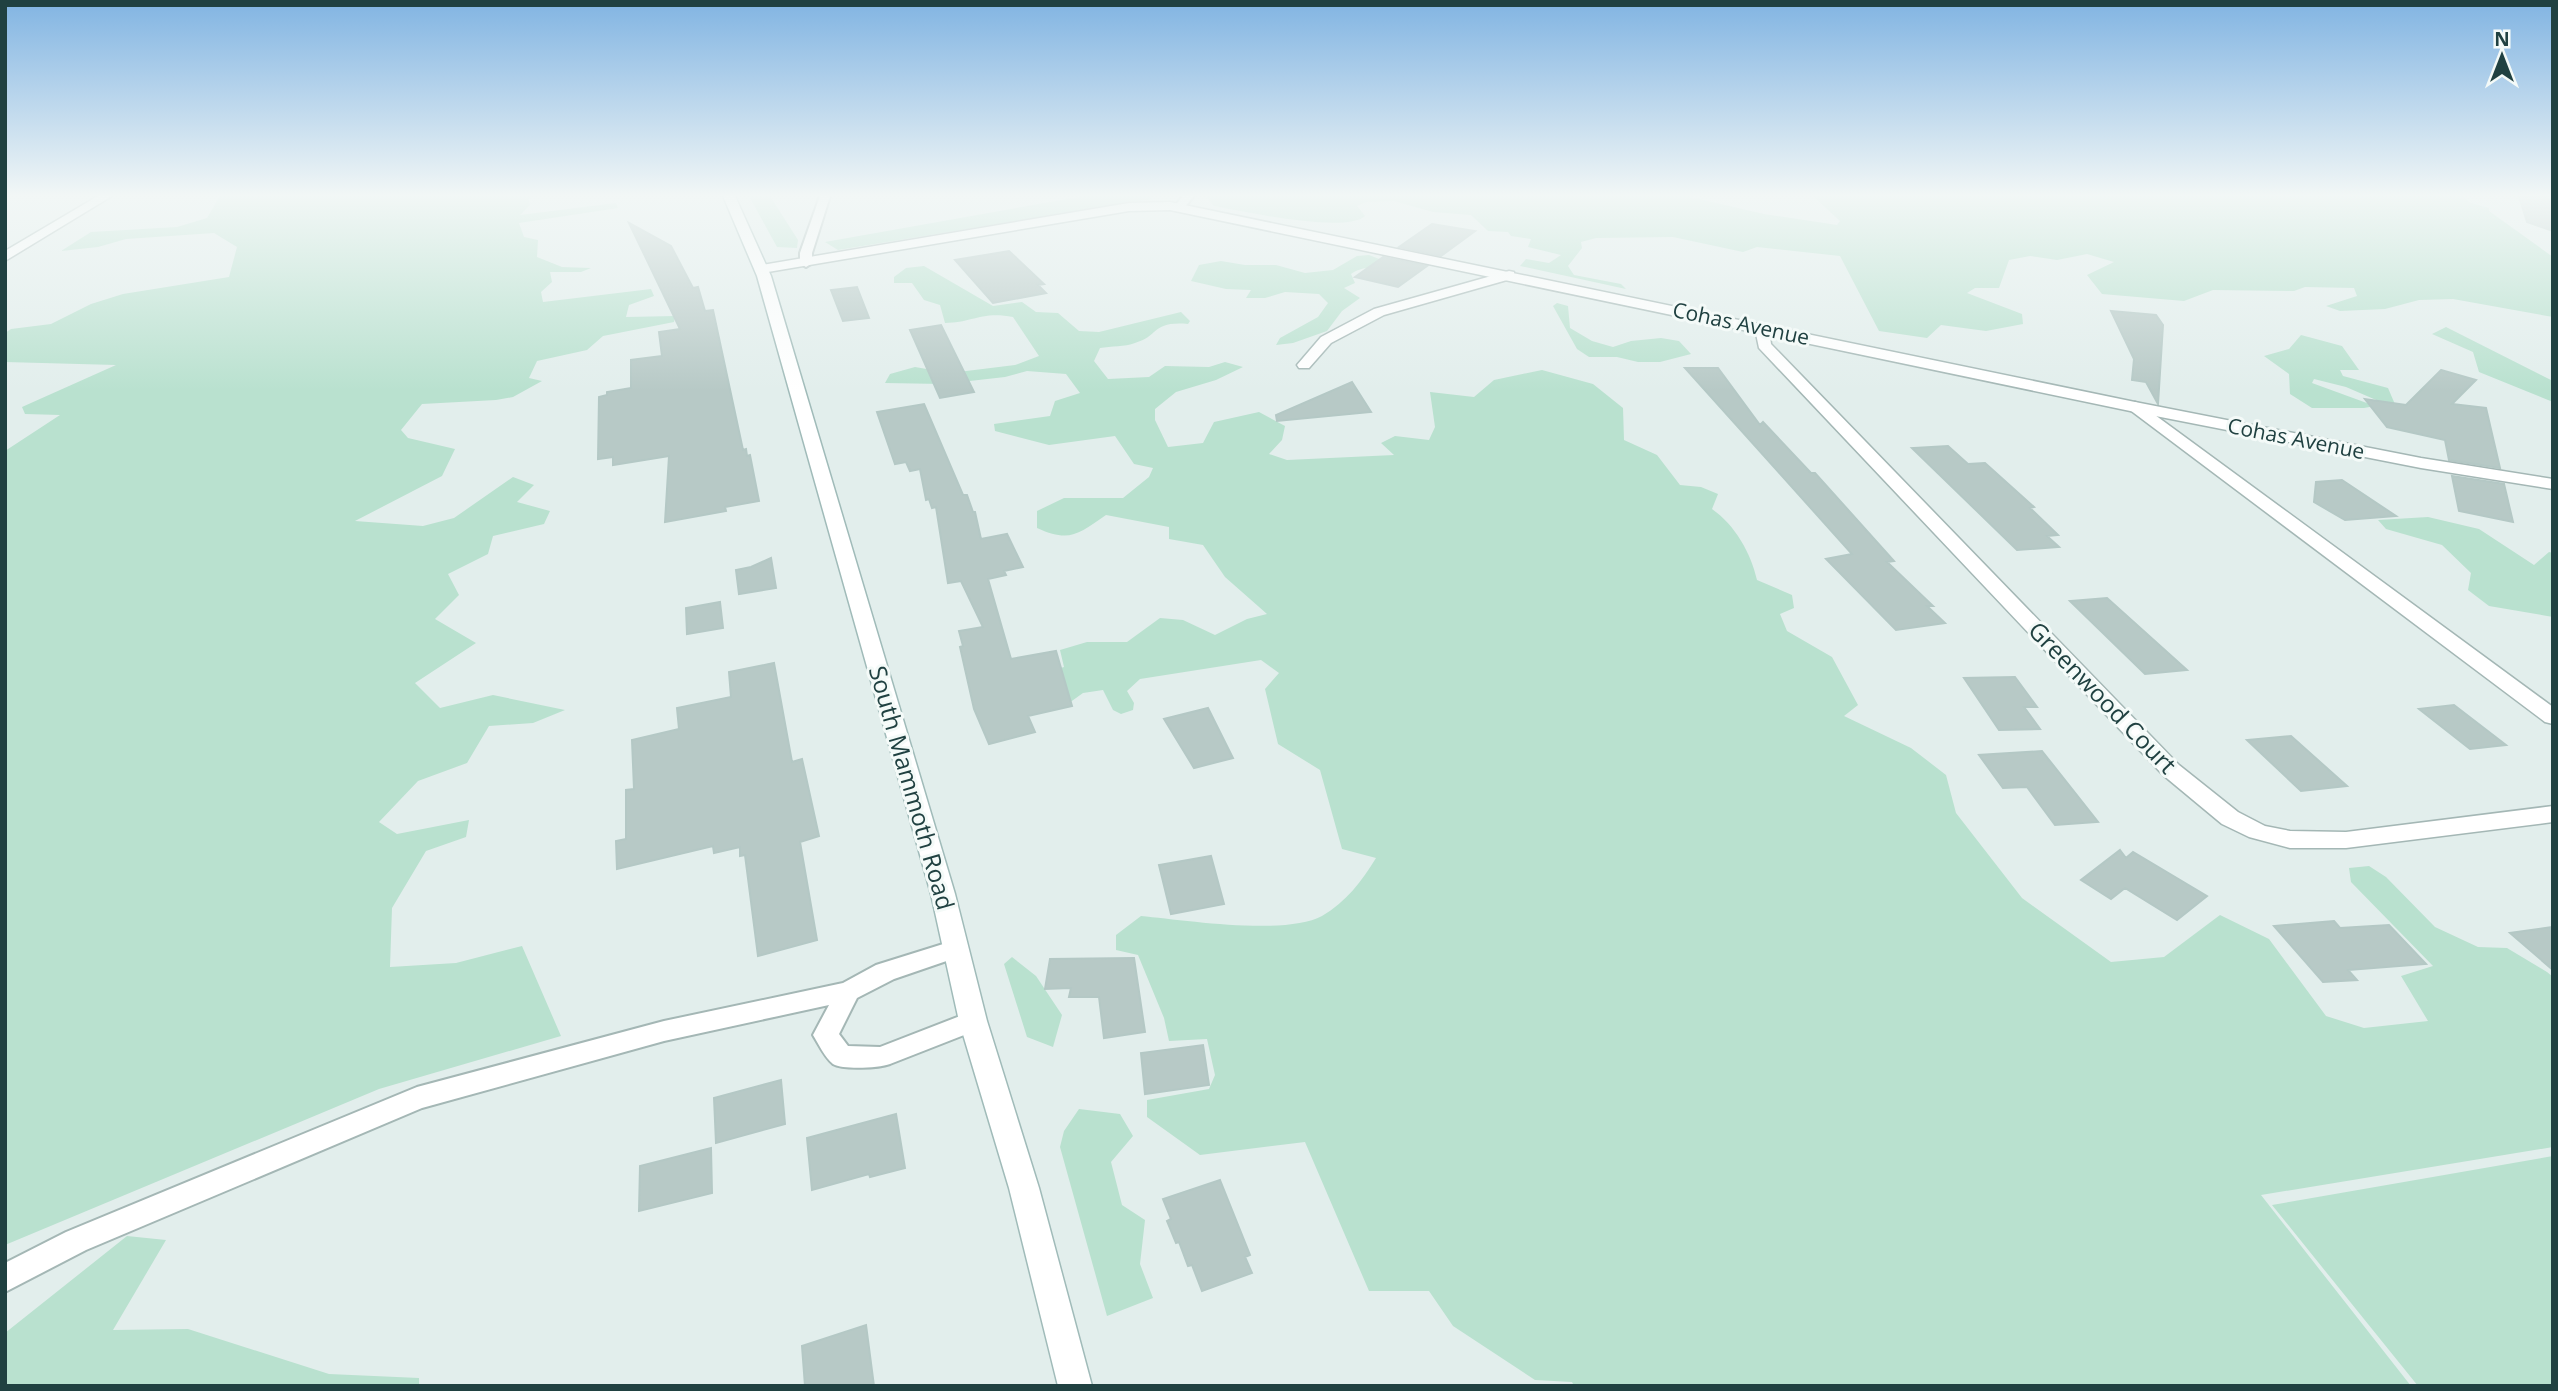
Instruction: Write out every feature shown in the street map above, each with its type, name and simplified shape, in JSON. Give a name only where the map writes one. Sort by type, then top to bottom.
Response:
[{"type":"street","name":"South Mammoth Road","points":[[758,261],[1024,1188],[1075,1386]]},
{"type":"street","name":"Cohas Avenue","points":[[762,269],[818,261]]},
{"type":"street","name":"Cohas Avenue","points":[[1446,261],[2136,407],[2421,463],[2553,484]]},
{"type":"street","points":[[1304,365],[1326,340],[1379,312],[1509,275]]},
{"type":"street","name":"Greenwood Court","points":[[1762,329],[1764,345],[1773,355],[2171,770],[2204,801],[2233,821],[2272,836],[2308,841],[2346,840],[2553,814]]},
{"type":"street","points":[[2136,407],[2553,717]]},
{"type":"lane","points":[[5,1278],[76,1241],[417,1098],[664,1031],[848,991],[885,972],[956,949]]},
{"type":"lane","points":[[848,991],[826,1035],[841,1056],[881,1057],[974,1021]]},
{"type":"green space","points":[[233,261],[547,261],[562,267],[591,268],[581,272],[550,272],[552,282],[541,292],[543,302],[651,289],[654,296],[629,305],[626,317],[675,316],[674,322],[603,336],[587,350],[537,361],[529,378],[542,381],[513,397],[422,404],[401,430],[408,438],[455,449],[442,476],[355,521],[423,526],[454,518],[513,477],[534,485],[517,502],[550,511],[544,524],[493,536],[488,554],[448,574],[459,595],[435,619],[476,643],[415,683],[440,708],[493,695],[565,710],[533,723],[489,726],[467,763],[418,781],[379,822],[397,834],[469,820],[466,837],[426,851],[392,908],[390,967],[456,963],[522,946],[561,1036],[379,1089],[5,1245],[5,451],[60,415],[25,414],[22,407],[116,365],[5,362],[5,333],[11,329],[51,324],[91,304],[123,294],[229,277]]},
{"type":"green space","points":[[1221,261],[1245,265],[1276,265],[1305,273],[1333,270],[1349,261],[1387,262],[1351,274],[1355,283],[1344,288],[1360,298],[1342,311],[1327,331],[1293,343],[1276,345],[1280,338],[1318,317],[1328,303],[1319,294],[1285,292],[1265,298],[1246,298],[1251,290],[1226,289],[1191,281],[1199,265]]},
{"type":"green space","points":[[1524,261],[1572,261],[1568,266],[1574,275],[1621,284],[1626,289],[1520,266]]},
{"type":"green space","points":[[1843,261],[2009,261],[1999,288],[1975,288],[1967,293],[2022,314],[2023,324],[1986,331],[1941,325],[1927,338],[1879,331]]},
{"type":"green space","points":[[2110,261],[2553,261],[2553,317],[2453,299],[2419,300],[2385,309],[2340,311],[2326,306],[2357,296],[2354,288],[2305,287],[2294,291],[2213,290],[2184,301],[2102,294],[2087,275],[2114,262]]},
{"type":"green space","points":[[924,266],[993,306],[1022,302],[1036,312],[1058,313],[1079,331],[1099,332],[1181,312],[1190,321],[1188,324],[1162,327],[1135,343],[1100,348],[1094,361],[1108,379],[1149,377],[1165,366],[1209,367],[1225,362],[1243,367],[1216,380],[1176,392],[1155,409],[1155,420],[1168,447],[1203,443],[1214,422],[1259,412],[1285,426],[1282,440],[1269,454],[1287,460],[1394,455],[1381,443],[1395,436],[1429,440],[1435,427],[1430,392],[1474,397],[1494,380],[1542,370],[1593,384],[1623,408],[1624,440],[1657,455],[1680,485],[1701,487],[1718,494],[1712,509],[1728,523],[1741,540],[1757,580],[1792,595],[1794,608],[1780,614],[1787,631],[1832,657],[1858,705],[1844,716],[1911,748],[1946,775],[1956,813],[2022,898],[2111,962],[2164,957],[2220,915],[2269,939],[2326,1016],[2364,1028],[2428,1021],[2401,976],[2433,966],[2351,882],[2349,868],[2369,866],[2386,877],[2435,927],[2478,947],[2507,948],[2547,972],[2553,977],[2553,1147],[2261,1195],[2411,1386],[1574,1386],[1572,1382],[1535,1380],[1453,1326],[1429,1291],[1369,1291],[1305,1142],[1200,1155],[1147,1117],[1147,1100],[1209,1089],[1215,1075],[1207,1039],[1169,1041],[1164,1018],[1138,955],[1116,950],[1116,935],[1141,916],[1260,926],[1305,922],[1322,916],[1346,898],[1376,858],[1342,849],[1320,770],[1278,744],[1265,689],[1279,673],[1261,660],[1140,679],[1127,691],[1134,703],[1133,710],[1121,714],[1113,710],[1103,690],[1083,693],[1069,703],[1037,675],[1064,667],[1060,650],[1087,642],[1127,642],[1160,618],[1183,620],[1215,635],[1247,619],[1267,614],[1225,577],[1203,545],[1169,539],[1169,527],[1106,515],[1073,534],[1058,535],[1037,528],[1037,511],[1064,498],[1123,498],[1149,477],[1153,468],[1134,464],[1115,436],[1049,445],[995,431],[994,424],[1050,416],[1055,401],[1080,393],[1066,374],[1027,371],[1005,377],[943,384],[885,383],[890,374],[915,367],[950,373],[1015,365],[1039,356],[1013,317],[993,315],[945,323],[940,305],[924,300],[912,283],[894,283],[894,277],[906,268]]},
{"type":"green space","points":[[1557,303],[1568,306],[1570,328],[1592,341],[1613,347],[1631,341],[1661,338],[1679,341],[1691,354],[1660,362],[1589,357],[1577,349],[1553,306]]},
{"type":"green space","points":[[2446,327],[2553,381],[2553,402],[2479,372],[2473,352],[2432,334]]},
{"type":"green space","points":[[2301,335],[2342,346],[2359,370],[2340,370],[2343,376],[2388,388],[2397,409],[2346,387],[2314,379],[2312,383],[2375,406],[2312,408],[2290,394],[2289,374],[2264,356],[2289,349]]},
{"type":"green space","points":[[2428,517],[2479,529],[2534,565],[2549,552],[2553,553],[2553,617],[2489,606],[2468,590],[2471,573],[2442,545],[2386,529],[2378,520]]},
{"type":"green space","points":[[1012,957],[1036,976],[1062,1015],[1053,1047],[1027,1037],[1004,964]]},
{"type":"green space","points":[[1079,1109],[1120,1114],[1133,1136],[1111,1162],[1122,1205],[1145,1220],[1140,1264],[1153,1298],[1107,1316],[1060,1147],[1064,1131]]},
{"type":"green space","points":[[2553,1156],[2553,1386],[2418,1386],[2272,1205]]},
{"type":"green space","points":[[127,1236],[166,1240],[113,1330],[188,1329],[329,1374],[419,1378],[419,1386],[5,1386],[5,1333]]},
{"type":"building","points":[[647,261],[679,261],[693,288],[698,287],[705,311],[713,310],[743,450],[746,449],[747,456],[750,455],[759,501],[725,507],[726,511],[665,522],[669,456],[613,465],[613,457],[598,459],[599,397],[607,395],[607,392],[631,388],[631,360],[662,356],[659,332],[680,329]]},
{"type":"building","points":[[956,261],[1020,261],[1044,284],[1038,285],[1046,293],[993,303]]},
{"type":"building","points":[[1378,261],[1402,261],[1427,266],[1398,287],[1355,277]]},
{"type":"building","points":[[857,287],[869,318],[843,321],[831,290]]},
{"type":"building","points":[[2111,311],[2156,315],[2163,325],[2158,404],[2146,382],[2132,380],[2134,359]]},
{"type":"building","points":[[941,325],[974,392],[940,398],[910,330]]},
{"type":"building","points":[[1685,368],[1718,368],[1760,425],[1763,422],[1811,473],[1815,473],[1894,561],[1887,562],[1933,606],[1927,606],[1945,623],[1896,630],[1826,559],[1852,554]]},
{"type":"building","points":[[2441,370],[2476,380],[2452,404],[2486,408],[2500,468],[2449,460],[2445,440],[2387,427],[2365,399],[2406,405]]},
{"type":"building","points":[[1352,382],[1371,412],[1277,421],[1276,415]]},
{"type":"building","points":[[924,404],[963,495],[967,495],[975,512],[981,539],[1007,534],[1023,567],[1004,571],[1006,575],[988,579],[1011,659],[1056,651],[1072,706],[1028,716],[1035,732],[989,744],[974,709],[959,631],[983,627],[961,581],[948,583],[936,507],[932,508],[929,499],[926,500],[920,469],[910,471],[906,462],[895,464],[877,412]]},
{"type":"building","points":[[1948,446],[1968,464],[1985,463],[2034,507],[2030,508],[2058,535],[2047,536],[2059,547],[2017,550],[1912,448]]},
{"type":"building","points":[[2452,476],[2504,484],[2513,522],[2459,511]]},
{"type":"building","points":[[2342,480],[2396,516],[2345,520],[2314,502],[2316,482]]},
{"type":"building","points":[[771,558],[776,588],[739,594],[736,570]]},
{"type":"building","points":[[2107,598],[2187,670],[2145,674],[2070,601]]},
{"type":"building","points":[[720,602],[723,628],[687,634],[686,608]]},
{"type":"building","points":[[774,663],[792,762],[802,759],[819,836],[800,842],[817,940],[758,956],[745,855],[740,856],[740,847],[714,853],[713,846],[617,869],[616,841],[626,839],[626,790],[634,789],[632,740],[679,729],[677,708],[731,697],[729,672]]},
{"type":"building","points":[[2015,677],[2037,707],[2024,707],[2040,729],[1999,730],[1964,678]]},
{"type":"building","points":[[2454,705],[2506,745],[2470,749],[2419,709]]},
{"type":"building","points":[[1208,708],[1233,758],[1194,768],[1164,719]]},
{"type":"building","points":[[2291,736],[2347,786],[2301,791],[2247,740]]},
{"type":"building","points":[[2042,751],[2098,822],[2055,825],[2027,787],[2003,788],[1979,755]]},
{"type":"building","points":[[2120,850],[2126,858],[2133,852],[2207,896],[2177,920],[2125,888],[2111,899],[2081,880]]},
{"type":"building","points":[[1211,856],[1224,904],[1171,914],[1159,865]]},
{"type":"building","points":[[2334,921],[2340,928],[2389,925],[2426,964],[2348,970],[2357,980],[2323,982],[2274,926]]},
{"type":"building","points":[[2553,927],[2553,970],[2510,933]]},
{"type":"building","points":[[1134,958],[1145,1032],[1104,1038],[1099,997],[1069,997],[1071,988],[1045,989],[1050,959]]},
{"type":"building","points":[[1203,1045],[1209,1085],[1145,1094],[1141,1053]]},
{"type":"building","points":[[781,1080],[785,1124],[716,1143],[714,1098]]},
{"type":"building","points":[[896,1114],[905,1168],[870,1177],[869,1174],[812,1190],[807,1138]]},
{"type":"building","points":[[711,1148],[712,1193],[639,1211],[640,1166]]},
{"type":"building","points":[[1220,1180],[1250,1255],[1245,1257],[1252,1273],[1202,1291],[1192,1265],[1188,1266],[1179,1242],[1176,1243],[1167,1221],[1171,1219],[1163,1199]]},
{"type":"building","points":[[866,1325],[874,1386],[805,1386],[802,1346]]}]
